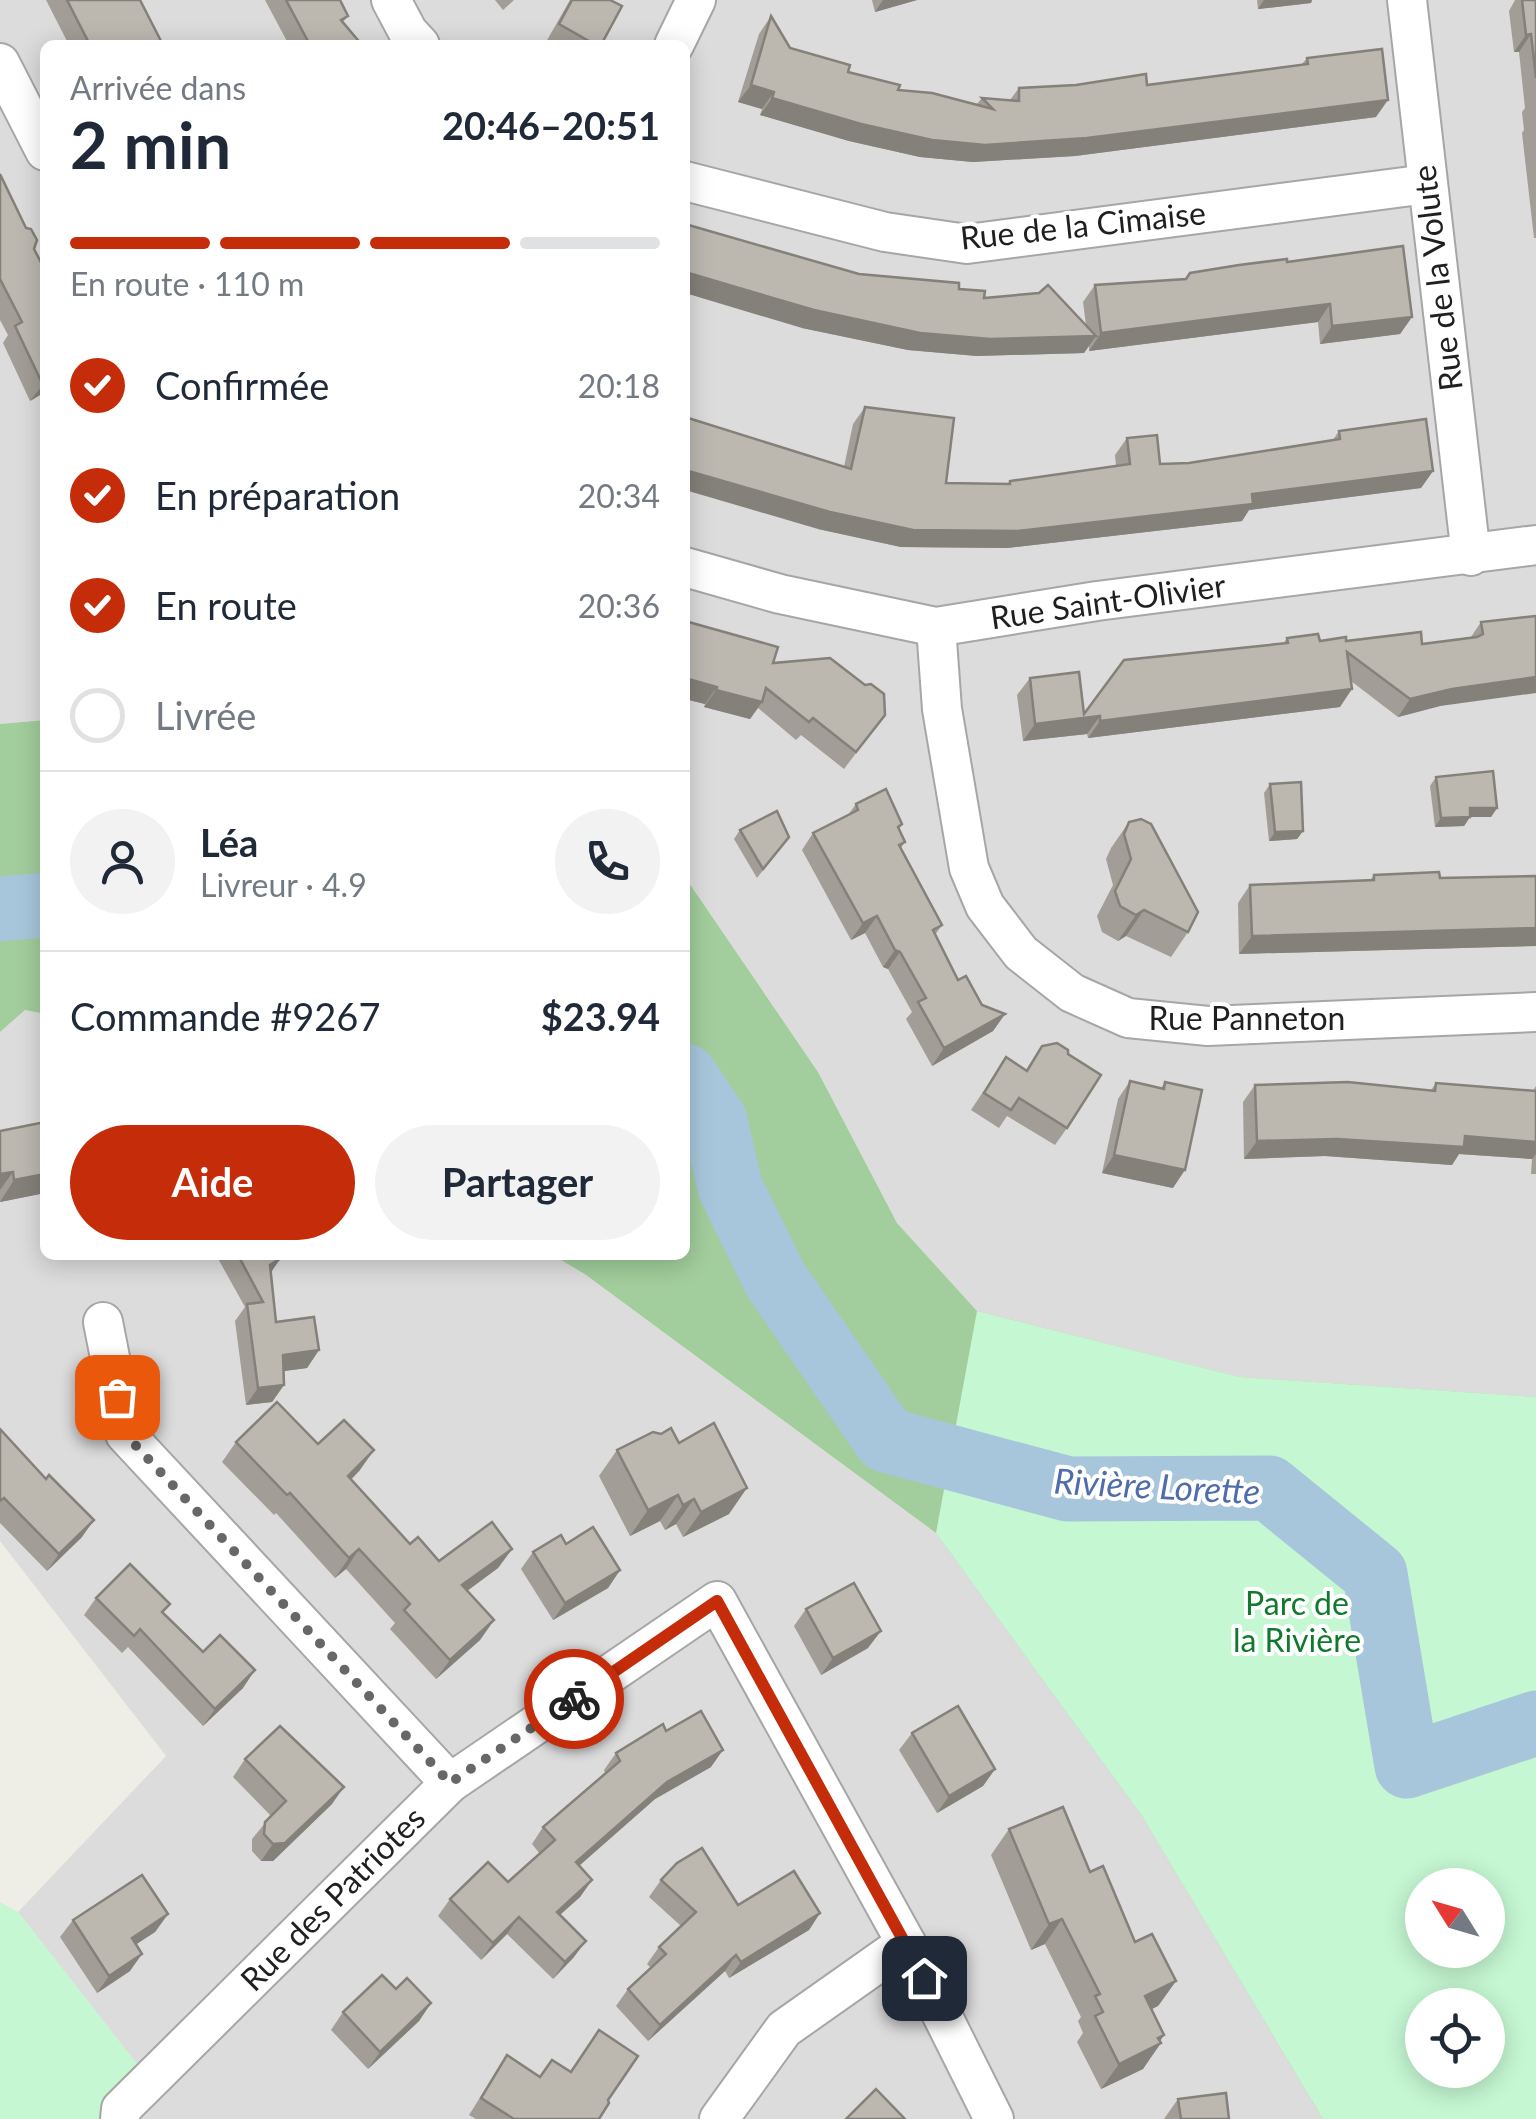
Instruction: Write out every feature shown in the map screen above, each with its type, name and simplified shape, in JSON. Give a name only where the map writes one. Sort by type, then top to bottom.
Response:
[{"type":"street","points":[[391,0],[415,40]]},
{"type":"street","points":[[676,40],[696,0]]},
{"type":"street","name":"Rue de la Volute","points":[[1407,0],[1471,556]]},
{"type":"street","points":[[0,62],[40,141]]},
{"type":"street","name":"Rue de la Cimaise","points":[[690,182],[885,232],[967,244],[1427,184]]},
{"type":"street","name":"Rue Saint-Olivier","points":[[690,568],[780,594],[936,627],[1096,601],[1536,545]]},
{"type":"street","name":"Rue Panneton","points":[[936,627],[942,709],[970,868],[986,906],[1022,953],[1072,992],[1128,1018],[1208,1026],[1536,1012]]},
{"type":"street","points":[[102,1322],[125,1434],[450,1783]]},
{"type":"street","name":"Rue des Patriotes","points":[[120,2119],[121,2109],[450,1783],[717,1601],[906,1943]]},
{"type":"street","points":[[719,2119],[784,2029],[906,1943],[994,2119]]},
{"type":"shaded area","points":[[0,0],[1536,0],[1536,1397],[1240,1377],[977,1311],[897,1223],[818,1072],[690,884],[690,40],[40,40],[40,720],[0,724]]},
{"type":"shaded area","points":[[25,1010],[40,1013],[40,1260],[561,1260],[936,1533],[1142,1816],[1323,2119],[111,2119],[140,2068],[18,1912],[166,1756],[0,1541],[0,1032]]},
{"type":"green space","points":[[40,720],[40,1013],[25,1010],[0,1032],[0,724]]},
{"type":"green space","name":"Parc de la Rivière","points":[[690,884],[818,1072],[897,1223],[977,1311],[1240,1377],[1536,1397],[1536,2119],[1323,2119],[1142,1816],[936,1533],[561,1260],[690,1260]]},
{"type":"green space","name":"Parc de la Rivière","points":[[977,1311],[1240,1377],[1536,1397],[1536,2119],[1323,2119],[1142,1816],[936,1533]]},
{"type":"green space","points":[[0,1902],[18,1912],[141,2069],[111,2119],[0,2119]]},
{"type":"building","points":[[67,0],[140,0],[160,40],[87,40]]},
{"type":"building","points":[[286,0],[340,0],[348,16],[341,20],[358,40],[307,40]]},
{"type":"building","points":[[572,0],[610,0],[622,6],[604,40],[587,40],[559,24]]},
{"type":"building","points":[[1522,0],[1536,0],[1536,78],[1531,34],[1526,35]]},
{"type":"building","points":[[771,16],[790,48],[850,65],[848,72],[900,85],[898,90],[932,93],[993,109],[982,98],[1019,101],[1019,88],[1076,85],[1146,74],[1147,85],[1308,64],[1307,58],[1382,49],[1388,100],[1087,138],[985,145],[932,140],[772,98],[774,92],[751,85]]},
{"type":"building","points":[[0,174],[26,228],[31,229],[37,240],[34,249],[40,260],[40,379],[15,326],[22,322],[0,279]]},
{"type":"building","points":[[690,225],[859,274],[959,283],[959,289],[985,291],[984,298],[1039,293],[1048,285],[1096,336],[990,339],[920,333],[814,310],[690,273]]},
{"type":"building","points":[[1403,246],[1412,317],[1332,326],[1330,304],[1101,333],[1095,285],[1186,279],[1190,273],[1239,265]]},
{"type":"building","points":[[865,407],[954,418],[946,483],[1010,484],[1130,464],[1127,438],[1157,435],[1160,464],[1189,463],[1340,439],[1339,431],[1426,419],[1433,471],[1252,494],[1253,504],[1018,531],[913,530],[830,512],[690,471],[690,419],[851,469]]},
{"type":"building","points":[[1536,616],[1536,677],[1410,699],[1347,652],[1352,689],[1100,721],[1100,716],[1035,724],[1030,678],[1079,672],[1084,714],[1124,660],[1288,643],[1287,638],[1318,634],[1320,641],[1346,637],[1346,641],[1421,632],[1422,644],[1477,637],[1483,634],[1481,622]]},
{"type":"building","points":[[690,622],[778,647],[773,663],[830,658],[865,685],[871,684],[884,694],[885,715],[856,752],[766,688],[762,702],[716,690],[717,687],[690,679]]},
{"type":"building","points":[[1493,771],[1497,808],[1470,808],[1470,817],[1441,818],[1436,777]]},
{"type":"building","points":[[1301,782],[1303,831],[1275,832],[1270,784]]},
{"type":"building","points":[[886,789],[902,824],[898,827],[905,842],[899,845],[942,925],[933,930],[958,980],[966,976],[982,1005],[1005,1014],[944,1048],[918,1002],[926,998],[900,952],[895,950],[877,916],[863,923],[813,833],[858,810],[856,804]]},
{"type":"building","points":[[777,811],[789,837],[763,869],[740,830]]},
{"type":"building","points":[[1141,819],[1151,824],[1198,912],[1188,932],[1144,910],[1136,915],[1120,906],[1115,891],[1131,859],[1124,834],[1129,822]]},
{"type":"building","points":[[1439,872],[1440,878],[1536,876],[1536,928],[1252,936],[1250,885],[1374,880],[1374,875]]},
{"type":"building","points":[[1057,1043],[1101,1075],[1067,1128],[1019,1098],[1011,1110],[984,1093],[1006,1057],[1027,1071],[1042,1046]]},
{"type":"building","points":[[1130,1081],[1164,1089],[1165,1082],[1202,1090],[1185,1170],[1114,1155]]},
{"type":"building","points":[[1348,1082],[1435,1091],[1436,1083],[1536,1091],[1536,1142],[1465,1136],[1464,1147],[1337,1139],[1257,1141],[1255,1085]]},
{"type":"building","points":[[40,1123],[40,1175],[14,1180],[13,1172],[0,1174],[0,1131]]},
{"type":"building","points":[[241,1260],[278,1260],[270,1265],[276,1322],[314,1317],[319,1350],[283,1355],[284,1385],[258,1388],[247,1304],[263,1302]]},
{"type":"building","points":[[277,1402],[318,1444],[344,1420],[374,1450],[348,1476],[410,1544],[418,1537],[439,1561],[492,1522],[512,1549],[462,1585],[494,1620],[450,1660],[404,1610],[410,1604],[359,1549],[349,1558],[290,1493],[287,1495],[236,1442]]},
{"type":"building","points":[[714,1423],[747,1488],[701,1512],[694,1499],[683,1505],[678,1495],[648,1510],[617,1450],[653,1432],[661,1434],[671,1428],[679,1443]]},
{"type":"building","points":[[0,1429],[46,1479],[49,1475],[94,1520],[59,1554],[4,1498],[0,1501]]},
{"type":"building","points":[[593,1527],[620,1570],[565,1603],[533,1552],[561,1535],[566,1544]]},
{"type":"building","points":[[130,1564],[170,1604],[162,1612],[203,1652],[220,1635],[255,1670],[215,1709],[140,1629],[134,1636],[96,1598]]},
{"type":"building","points":[[854,1583],[881,1631],[833,1658],[806,1609]]},
{"type":"building","points":[[958,1706],[995,1769],[949,1796],[912,1733]]},
{"type":"building","points":[[701,1711],[723,1750],[667,1782],[576,1862],[592,1880],[557,1912],[586,1941],[565,1962],[519,1917],[493,1943],[450,1899],[488,1862],[508,1882],[555,1840],[543,1827],[620,1761],[616,1753],[663,1724],[666,1731]]},
{"type":"building","points":[[280,1726],[344,1787],[285,1843],[273,1844],[264,1834],[265,1822],[286,1801],[245,1759]]},
{"type":"building","points":[[1063,1807],[1090,1872],[1103,1866],[1135,1942],[1152,1934],[1176,1981],[1145,1996],[1164,2035],[1158,2038],[1161,2043],[1119,2064],[1095,2016],[1103,2012],[1095,1996],[1100,1994],[1062,1919],[1049,1924],[1009,1829]]},
{"type":"building","points":[[702,1848],[738,1905],[794,1871],[820,1913],[741,1962],[736,1955],[660,2025],[628,1989],[666,1954],[659,1947],[696,1912],[661,1880],[677,1863]]},
{"type":"building","points":[[142,1875],[168,1914],[132,1938],[142,1954],[109,1976],[73,1920]]},
{"type":"building","points":[[382,1975],[396,1989],[407,1978],[431,2003],[380,2052],[343,2012]]},
{"type":"building","points":[[599,2030],[638,2056],[599,2119],[514,2119],[481,2098],[507,2055],[540,2077],[552,2060],[571,2072]]},
{"type":"building","points":[[876,2089],[905,2119],[846,2119]]},
{"type":"building","points":[[1226,2093],[1229,2119],[1181,2119],[1178,2099]]},
{"type":"waterway","name":"Rivière Lorette","points":[[0,909],[40,905]]},
{"type":"waterway","name":"Rivière Lorette","points":[[690,1084],[715,1121],[730,1187],[775,1279],[886,1440],[1068,1489],[1269,1488],[1375,1574],[1407,1766],[1536,1723]]},
{"type":"way so far","points":[[117,1397],[125,1434],[450,1783],[574,1699]]},
{"type":"route","points":[[574,1699],[717,1601],[924,1978]]}]
